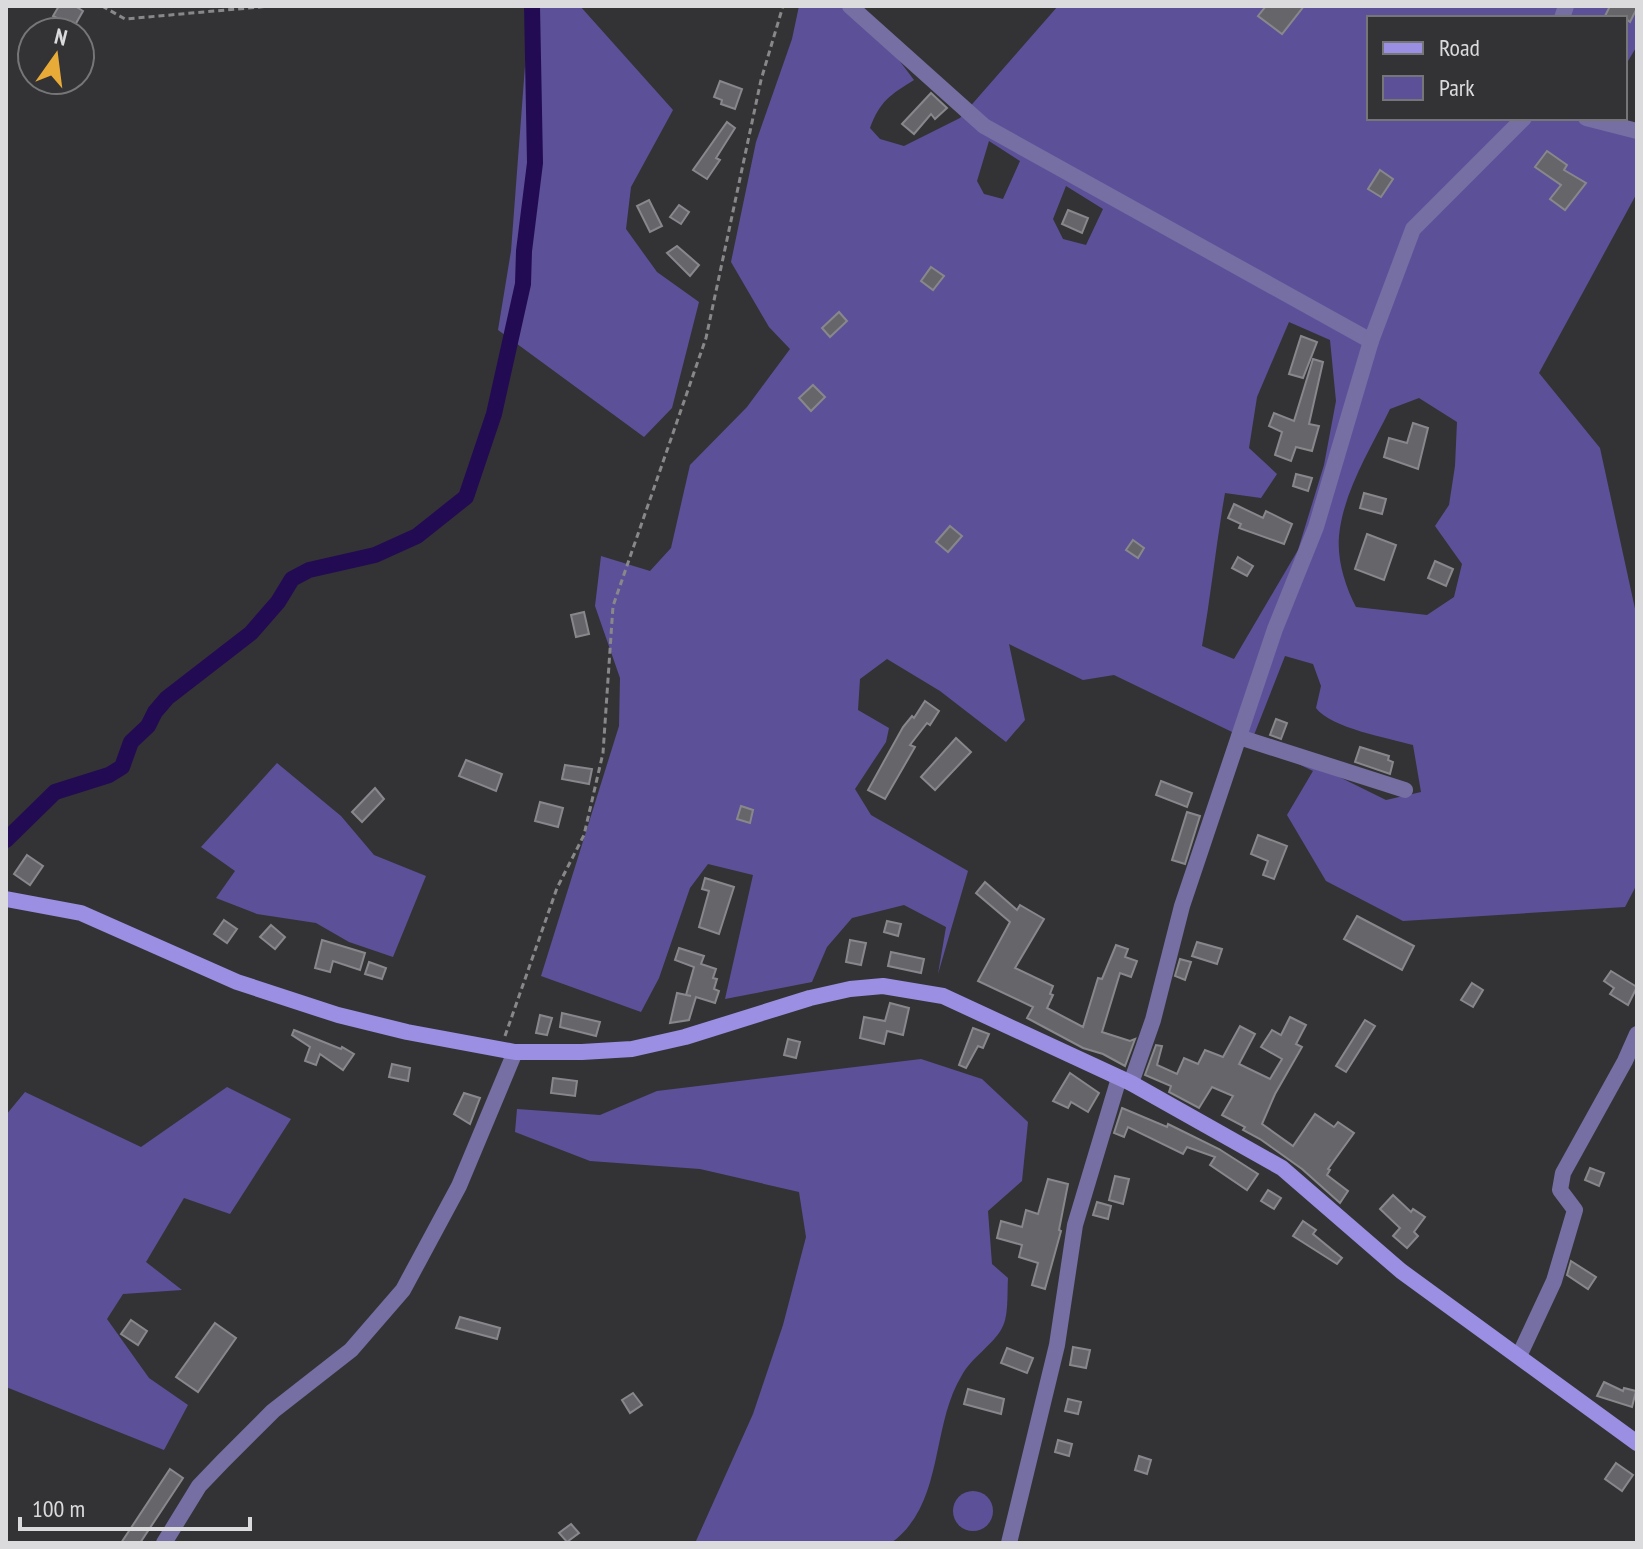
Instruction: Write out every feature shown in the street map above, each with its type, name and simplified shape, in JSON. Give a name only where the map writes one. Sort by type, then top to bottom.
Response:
[{"type":"street","points":[[850,6],[984,126],[1371,341]]},
{"type":"street","points":[[1009,1543],[1057,1345],[1075,1225],[1125,1081],[1153,1020],[1182,906],[1275,629],[1316,527],[1371,341],[1413,229],[1522,120]]},
{"type":"street","points":[[1594,120],[1637,131]]},
{"type":"street","points":[[1239,737],[1405,790]]},
{"type":"street","points":[[6,899],[81,913],[237,982],[338,1015],[407,1032],[508,1049],[582,1052],[632,1049],[685,1037],[810,998],[850,989],[883,986],[943,996],[1125,1081],[1282,1168],[1401,1271],[1637,1443]]},
{"type":"street","points":[[1519,1356],[1554,1281],[1575,1210],[1560,1190],[1563,1173],[1637,1034]]},
{"type":"street","points":[[164,1543],[182,1511],[215,1469],[273,1411],[351,1350],[403,1290],[459,1186],[508,1049]]},
{"type":"path","points":[[102,6],[125,19],[271,6]]},
{"type":"path","points":[[508,1049],[557,888],[584,835],[603,753],[613,606],[706,338],[761,80],[783,6]]},
{"type":"green space","points":[[535,6],[580,6],[673,110],[631,187],[626,229],[657,272],[699,302],[672,408],[644,437],[498,330],[511,251],[526,53]]},
{"type":"green space","points":[[799,6],[858,6],[914,80],[887,100],[870,128],[880,139],[904,146],[960,118],[1058,6],[1637,6],[1637,46],[1627,63],[1627,16],[1367,16],[1367,120],[1623,120],[1637,136],[1637,193],[1539,373],[1600,448],[1637,618],[1637,884],[1625,907],[1403,921],[1326,881],[1287,815],[1313,771],[1114,675],[1083,680],[1009,644],[1025,720],[1006,742],[940,691],[887,659],[860,679],[858,710],[889,728],[886,742],[855,789],[871,815],[968,871],[938,974],[946,927],[904,905],[852,918],[827,947],[812,982],[725,999],[753,875],[708,864],[690,888],[659,978],[641,1012],[541,976],[619,726],[620,678],[595,606],[601,556],[650,571],[671,548],[690,465],[747,407],[790,349],[769,327],[731,262],[756,142],[792,39]],"holes":[[[989,141],[1020,161],[1003,199],[984,194],[977,181]],[[1066,186],[1103,209],[1086,245],[1063,239],[1053,219]],[[1289,322],[1330,340],[1336,401],[1324,465],[1298,550],[1234,659],[1202,646],[1225,493],[1261,498],[1277,474],[1249,448],[1257,397]],[[1419,398],[1457,422],[1449,505],[1435,526],[1462,564],[1454,597],[1427,615],[1356,607],[1348,590],[1339,554],[1339,536],[1346,503],[1390,409]],[[1285,656],[1313,664],[1321,686],[1316,708],[1334,721],[1413,745],[1421,792],[1386,800],[1254,735]]]},
{"type":"green space","points":[[277,763],[341,816],[374,855],[426,876],[393,957],[349,942],[316,923],[257,914],[216,898],[235,871],[201,847]]},
{"type":"green space","points":[[921,1059],[982,1079],[1028,1122],[1022,1181],[988,1211],[992,1264],[1008,1278],[1004,1323],[966,1369],[952,1396],[929,1486],[920,1508],[908,1527],[891,1543],[696,1541],[753,1414],[783,1325],[806,1237],[799,1192],[700,1169],[590,1161],[515,1132],[517,1109],[600,1115],[657,1091]]},
{"type":"green space","points":[[227,1087],[291,1119],[230,1214],[184,1198],[146,1262],[182,1290],[123,1294],[107,1319],[149,1378],[188,1405],[164,1450],[6,1387],[6,1115],[25,1092],[141,1147]]},
{"type":"green space","points":[[973,1491],[987,1497],[993,1511],[987,1525],[973,1531],[959,1525],[953,1511],[959,1497]]},
{"type":"building","points":[[59,6],[75,6],[83,11],[80,16],[53,16]]},
{"type":"building","points":[[1266,6],[1304,6],[1282,34],[1258,16]]},
{"type":"building","points":[[1610,6],[1637,6],[1630,22],[1627,16],[1605,16]]},
{"type":"building","points":[[720,81],[742,89],[735,109],[721,104],[722,100],[714,97]]},
{"type":"building","points":[[931,93],[947,108],[935,119],[931,114],[914,134],[902,124]]},
{"type":"building","points":[[727,122],[735,128],[707,179],[693,170]]},
{"type":"building","points":[[1547,151],[1567,165],[1564,170],[1586,183],[1565,210],[1550,199],[1561,185],[1535,167]]},
{"type":"building","points":[[1380,170],[1393,179],[1381,197],[1368,189]]},
{"type":"building","points":[[649,200],[662,226],[650,232],[637,206]]},
{"type":"building","points":[[679,205],[689,212],[681,224],[670,217]]},
{"type":"building","points":[[1068,210],[1088,218],[1082,233],[1062,224]]},
{"type":"building","points":[[677,246],[699,265],[690,276],[667,253]]},
{"type":"building","points":[[931,267],[944,276],[933,290],[921,281]]},
{"type":"building","points":[[839,312],[847,321],[830,337],[822,328]]},
{"type":"building","points":[[1301,336],[1317,342],[1303,378],[1289,374]]},
{"type":"building","points":[[1313,359],[1323,362],[1309,424],[1319,426],[1312,451],[1296,447],[1291,461],[1275,455],[1282,432],[1269,426],[1274,413],[1294,421]]},
{"type":"building","points":[[813,385],[825,397],[811,411],[799,398]]},
{"type":"building","points":[[1413,423],[1428,428],[1418,469],[1384,457],[1389,438],[1407,443]]},
{"type":"building","points":[[1296,474],[1312,478],[1308,491],[1293,486]]},
{"type":"building","points":[[1364,493],[1386,499],[1382,514],[1360,508]]},
{"type":"building","points":[[1234,504],[1263,518],[1266,511],[1292,524],[1284,544],[1239,528],[1241,524],[1228,518]]},
{"type":"building","points":[[950,526],[962,536],[948,552],[936,542]]},
{"type":"building","points":[[1367,534],[1396,545],[1384,580],[1355,569]]},
{"type":"building","points":[[1133,540],[1144,548],[1138,558],[1126,550]]},
{"type":"building","points":[[1238,557],[1253,566],[1247,576],[1232,568]]},
{"type":"building","points":[[1435,561],[1453,569],[1446,586],[1428,578]]},
{"type":"building","points":[[584,612],[589,634],[576,637],[571,615]]},
{"type":"building","points":[[925,701],[939,711],[910,745],[915,747],[885,799],[868,790],[903,727],[912,716],[914,718]]},
{"type":"building","points":[[1276,719],[1287,723],[1281,739],[1270,735]]},
{"type":"building","points":[[956,738],[971,752],[935,790],[921,777]]},
{"type":"building","points":[[1360,747],[1389,756],[1388,760],[1393,762],[1390,774],[1355,762]]},
{"type":"building","points":[[466,760],[502,774],[496,791],[459,776]]},
{"type":"building","points":[[565,765],[592,769],[589,784],[562,779]]},
{"type":"building","points":[[1161,781],[1192,793],[1187,807],[1156,795]]},
{"type":"building","points":[[375,788],[384,799],[362,822],[352,812]]},
{"type":"building","points":[[540,802],[563,808],[558,827],[535,821]]},
{"type":"building","points":[[741,806],[753,810],[750,823],[737,819]]},
{"type":"building","points":[[1187,812],[1200,816],[1185,864],[1172,860]]},
{"type":"building","points":[[1258,835],[1287,846],[1274,879],[1263,875],[1268,861],[1251,854]]},
{"type":"building","points":[[27,855],[43,866],[30,885],[14,874]]},
{"type":"building","points":[[705,878],[734,887],[719,934],[699,927],[709,891],[702,889]]},
{"type":"building","points":[[985,882],[1017,910],[1020,905],[1044,919],[1015,968],[1053,986],[1047,1008],[1083,1027],[1098,978],[1102,979],[1116,945],[1128,949],[1125,957],[1137,961],[1131,977],[1120,973],[1102,1032],[1130,1041],[1135,1039],[1125,1066],[1027,1018],[1033,1007],[978,981],[1010,922],[976,893]]},
{"type":"building","points":[[1357,916],[1414,946],[1402,970],[1344,939]]},
{"type":"building","points":[[224,920],[237,929],[227,943],[214,934]]},
{"type":"building","points":[[887,921],[901,924],[898,936],[884,932]]},
{"type":"building","points":[[271,925],[285,937],[275,949],[260,937]]},
{"type":"building","points":[[322,940],[365,953],[360,970],[333,961],[330,972],[315,968]]},
{"type":"building","points":[[850,940],[866,943],[861,965],[846,962]]},
{"type":"building","points":[[1197,942],[1222,949],[1217,964],[1192,956]]},
{"type":"building","points":[[679,948],[704,956],[701,964],[716,969],[714,989],[719,991],[715,1003],[696,997],[689,1020],[670,1023],[677,993],[686,995],[694,967],[675,960]]},
{"type":"building","points":[[891,952],[924,959],[921,973],[888,966]]},
{"type":"building","points":[[1180,959],[1191,962],[1185,980],[1175,976]]},
{"type":"building","points":[[369,962],[386,968],[382,979],[365,974]]},
{"type":"building","points":[[1611,971],[1637,987],[1628,1005],[1610,994],[1614,988],[1604,981]]},
{"type":"building","points":[[1472,983],[1483,990],[1473,1007],[1461,1000]]},
{"type":"building","points":[[890,1003],[909,1008],[903,1035],[887,1031],[884,1044],[860,1038],[864,1017],[885,1021]]},
{"type":"building","points":[[562,1013],[600,1022],[596,1036],[560,1027]]},
{"type":"building","points":[[540,1015],[552,1018],[547,1035],[536,1033]]},
{"type":"building","points":[[1290,1017],[1306,1025],[1296,1044],[1302,1047],[1262,1124],[1293,1146],[1315,1114],[1334,1127],[1338,1122],[1354,1133],[1328,1169],[1327,1175],[1348,1191],[1340,1203],[1302,1169],[1243,1130],[1245,1127],[1222,1115],[1233,1096],[1212,1087],[1199,1108],[1169,1092],[1171,1086],[1145,1075],[1156,1045],[1162,1046],[1157,1065],[1177,1074],[1184,1058],[1198,1064],[1205,1050],[1223,1057],[1240,1026],[1255,1034],[1239,1064],[1270,1079],[1282,1059],[1261,1047],[1272,1030],[1281,1035]]},
{"type":"building","points":[[1365,1020],[1375,1026],[1346,1072],[1336,1066]]},
{"type":"building","points":[[973,1028],[989,1034],[983,1048],[978,1046],[966,1068],[959,1065]]},
{"type":"building","points":[[294,1030],[354,1054],[343,1070],[320,1054],[316,1065],[305,1061],[310,1047],[292,1035]]},
{"type":"building","points":[[788,1039],[800,1042],[796,1058],[784,1055]]},
{"type":"building","points":[[392,1064],[410,1068],[408,1081],[389,1077]]},
{"type":"building","points":[[1070,1073],[1099,1093],[1088,1112],[1071,1102],[1068,1108],[1053,1101]]},
{"type":"building","points":[[553,1078],[577,1081],[575,1096],[551,1093]]},
{"type":"building","points":[[464,1093],[480,1098],[470,1124],[454,1114]]},
{"type":"building","points":[[1122,1108],[1167,1127],[1168,1124],[1219,1149],[1258,1174],[1247,1190],[1210,1165],[1215,1157],[1187,1147],[1183,1154],[1128,1127],[1124,1137],[1114,1133]]},
{"type":"building","points":[[1590,1168],[1604,1173],[1599,1186],[1585,1180]]},
{"type":"building","points":[[1115,1176],[1129,1179],[1123,1204],[1109,1200]]},
{"type":"building","points":[[1048,1179],[1068,1184],[1061,1231],[1045,1289],[1032,1285],[1038,1263],[1019,1257],[1022,1245],[997,1238],[1001,1221],[1022,1227],[1026,1210],[1038,1214]]},
{"type":"building","points":[[1268,1190],[1281,1198],[1274,1209],[1261,1201]]},
{"type":"building","points":[[1393,1195],[1411,1212],[1413,1209],[1425,1217],[1414,1232],[1418,1236],[1407,1248],[1393,1236],[1400,1228],[1380,1209]]},
{"type":"building","points":[[1097,1202],[1111,1206],[1108,1219],[1093,1215]]},
{"type":"building","points":[[1303,1221],[1316,1230],[1313,1234],[1342,1258],[1337,1264],[1293,1236]]},
{"type":"building","points":[[1571,1261],[1596,1277],[1588,1289],[1567,1275]]},
{"type":"building","points":[[460,1317],[500,1328],[497,1339],[456,1328]]},
{"type":"building","points":[[131,1320],[147,1331],[138,1345],[121,1334]]},
{"type":"building","points":[[215,1323],[236,1338],[198,1392],[176,1377]]},
{"type":"building","points":[[1073,1347],[1090,1350],[1086,1368],[1070,1365]]},
{"type":"building","points":[[1007,1348],[1033,1358],[1027,1373],[1001,1363]]},
{"type":"building","points":[[1604,1382],[1623,1391],[1624,1388],[1636,1391],[1632,1407],[1597,1396]]},
{"type":"building","points":[[968,1389],[1004,1399],[1001,1414],[964,1404]]},
{"type":"building","points":[[633,1393],[642,1405],[630,1413],[622,1400]]},
{"type":"building","points":[[1068,1399],[1081,1402],[1078,1414],[1065,1411]]},
{"type":"building","points":[[1058,1440],[1072,1444],[1069,1456],[1055,1452]]},
{"type":"building","points":[[1139,1456],[1151,1460],[1147,1474],[1135,1470]]},
{"type":"building","points":[[1616,1463],[1633,1475],[1622,1491],[1605,1479]]},
{"type":"building","points":[[170,1469],[183,1478],[140,1543],[121,1543]]},
{"type":"building","points":[[571,1524],[579,1533],[567,1542],[559,1533]]},
{"type":"waterway","points":[[6,840],[55,792],[109,775],[122,767],[131,742],[148,726],[167,698],[251,633],[278,602],[292,579],[309,570],[375,555],[417,536],[466,497],[494,414],[523,284],[535,163],[532,6]]}]
